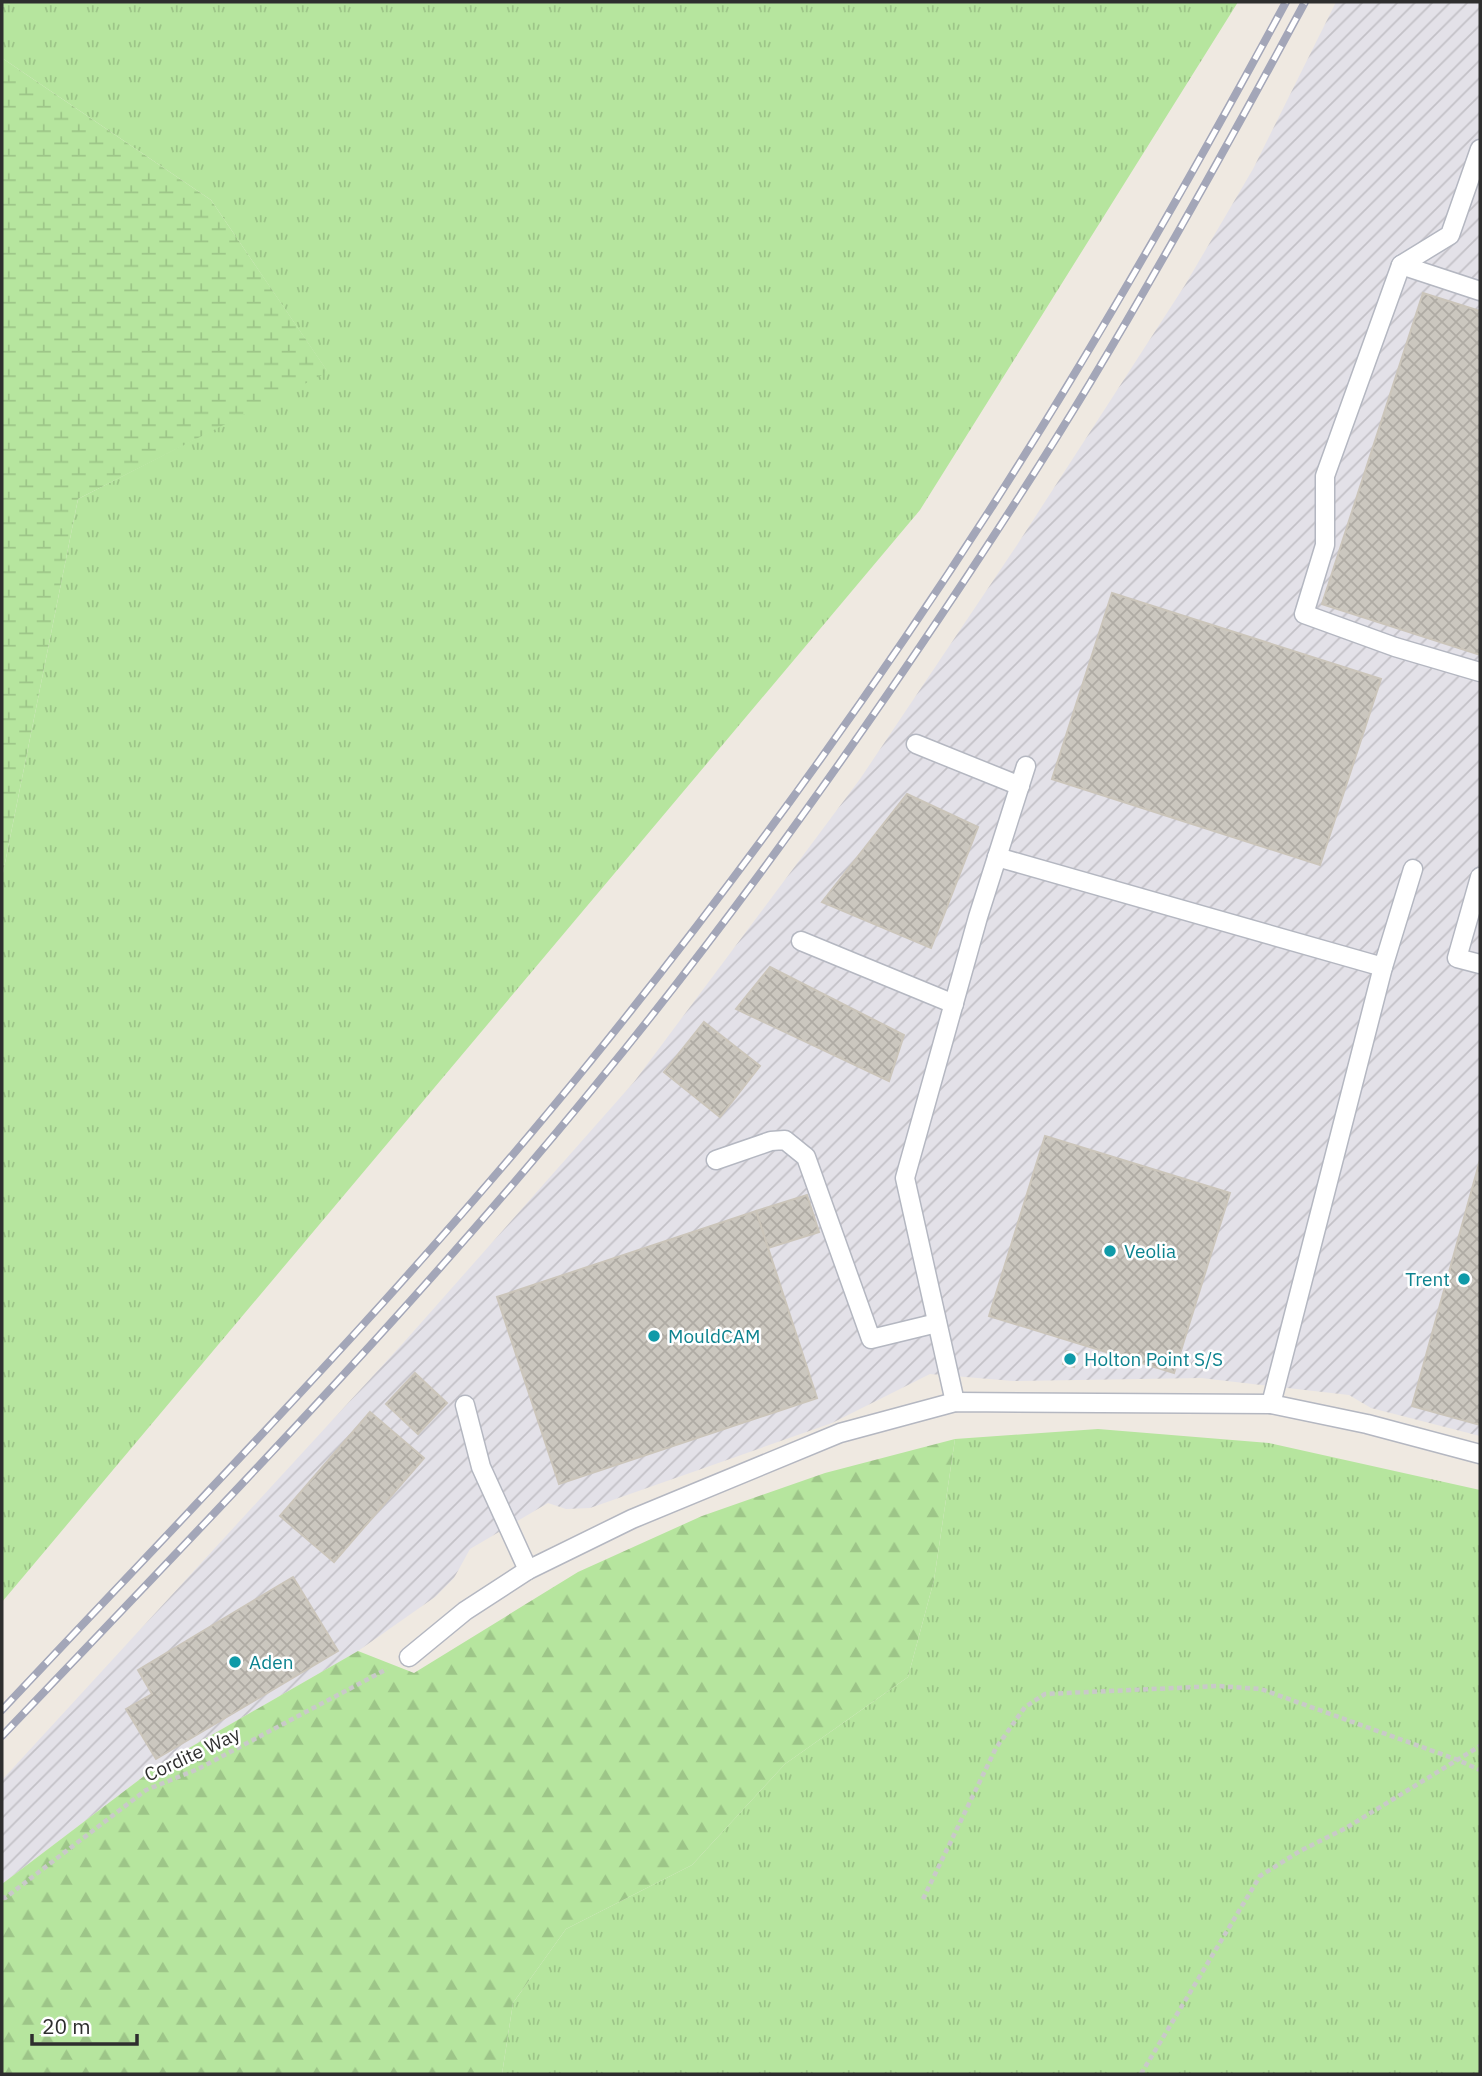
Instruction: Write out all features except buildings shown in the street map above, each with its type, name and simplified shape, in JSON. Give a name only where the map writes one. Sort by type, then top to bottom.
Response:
[{"type":"lane","points":[[1480,149],[1450,234],[1401,265],[1325,476],[1325,545],[1304,614],[1395,647],[1480,672]]},
{"type":"lane","points":[[1401,265],[1480,291]]},
{"type":"lane","points":[[916,744],[1020,786]]},
{"type":"lane","points":[[955,1402],[905,1178],[978,917],[1026,766]]},
{"type":"lane","points":[[997,857],[1383,967]]},
{"type":"lane","points":[[1271,1404],[1383,967],[1413,869]]},
{"type":"lane","points":[[1480,877],[1457,958],[1480,964]]},
{"type":"lane","points":[[801,941],[954,1004]]},
{"type":"lane","points":[[716,1160],[771,1141],[785,1140],[806,1157],[871,1339],[937,1324]]},
{"type":"lane","points":[[409,1657],[465,1611],[528,1570],[632,1519],[840,1433],[955,1402],[1271,1404],[1367,1424],[1480,1454]]},
{"type":"lane","points":[[465,1405],[481,1467],[528,1570]]},
{"type":"path","name":"Cordite Way","points":[[2,1897],[5,1898],[146,1790],[198,1769],[409,1657]]},
{"type":"path","points":[[923,1899],[996,1748],[1025,1707],[1045,1694],[1218,1686],[1261,1689],[1480,1770]]},
{"type":"path","points":[[1142,2074],[1260,1876],[1300,1851],[1346,1828],[1480,1746]]},
{"type":"shaded area","points":[[1336,2],[1480,2],[1480,1436],[1371,1408],[1349,1395],[1201,1378],[1013,1381],[930,1374],[832,1423],[590,1508],[566,1509],[548,1503],[470,1549],[454,1578],[435,1597],[358,1651],[156,1767],[2,1884],[2,1780],[405,1341],[634,1082],[860,779],[1017,545],[1185,285],[1253,169]]},
{"type":"green space","points":[[2,2],[1238,2],[920,510],[2,1602],[2,878],[78,499],[327,371],[211,200],[2,58]]},
{"type":"green space","points":[[2,58],[211,200],[328,372],[78,499],[2,878]]},
{"type":"green space","points":[[1098,1429],[1269,1443],[1480,1490],[1480,2074],[502,2074],[513,2003],[566,1929],[692,1865],[785,1764],[908,1677],[934,1580],[955,1439]]},
{"type":"green space","points":[[955,1439],[934,1580],[908,1677],[785,1764],[692,1865],[566,1929],[513,2003],[502,2074],[2,2074],[2,1884],[156,1767],[358,1651],[414,1673],[578,1572],[702,1516],[825,1473]]},
{"type":"railway","points":[[2,1710],[301,1392],[448,1230],[643,996],[747,859],[898,649],[1032,443],[1144,256],[1286,2]]},
{"type":"railway","points":[[2,1736],[307,1414],[456,1250],[599,1081],[711,939],[887,695],[1041,462],[1173,241],[1305,2]]},
{"type":"place","name":"Veolia","points":[[1110,1251]]},
{"type":"place","name":"Trent","points":[[1464,1279]]},
{"type":"place","name":"MouldCAM","points":[[654,1336]]},
{"type":"place","name":"Holton Point S/S","points":[[1070,1359]]},
{"type":"place","name":"Aden","points":[[235,1662]]}]
